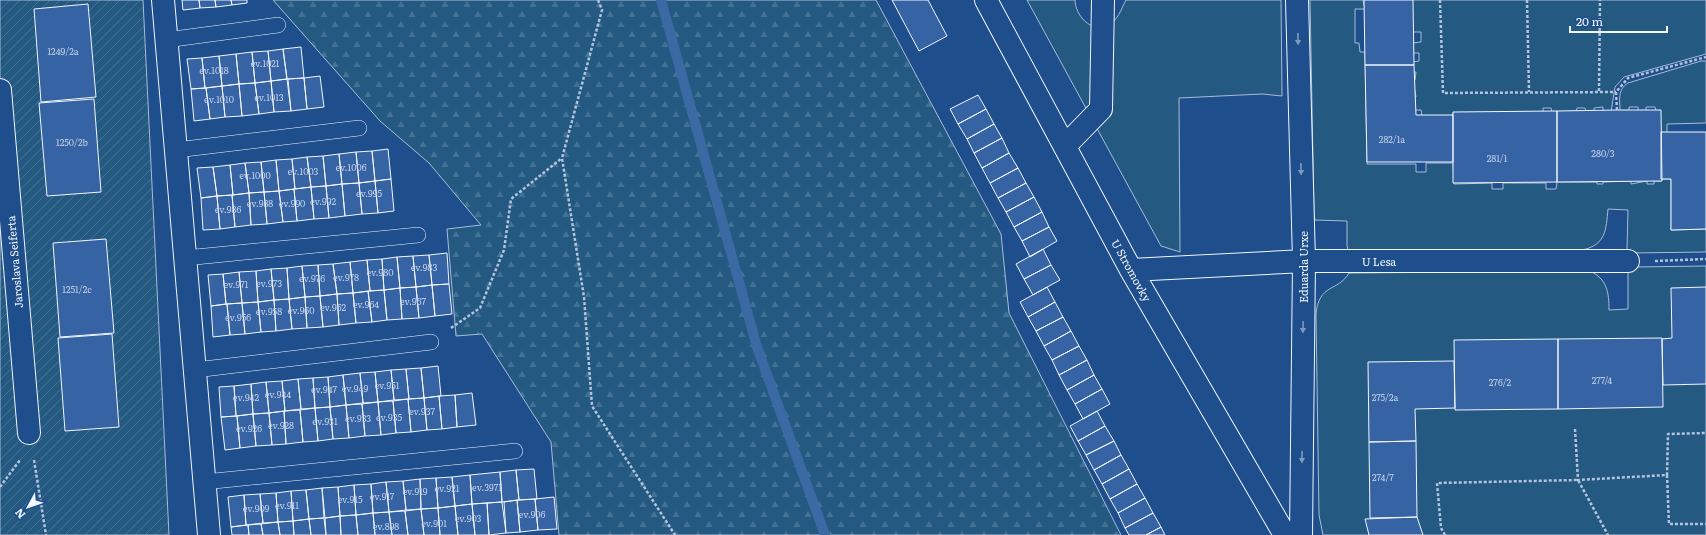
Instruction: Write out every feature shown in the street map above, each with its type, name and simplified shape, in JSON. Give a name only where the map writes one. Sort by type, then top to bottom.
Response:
[{"type":"street","points":[[163,0],[209,535]]},
{"type":"street","name":"U Stromovky","points":[[986,0],[1131,270],[1285,535]]},
{"type":"street","points":[[1064,146],[1100,109],[1103,0]]},
{"type":"street","name":"Eduarda Urxe","points":[[1297,0],[1304,261],[1301,535]]},
{"type":"street","name":"Jaroslava Seiferta","points":[[0,90],[28,434]]},
{"type":"street","name":"U Lesa","points":[[1131,270],[1304,261],[1628,261]]},
{"type":"lane","points":[[166,40],[278,25]]},
{"type":"lane","points":[[176,150],[359,128]]},
{"type":"lane","points":[[185,258],[418,235]]},
{"type":"lane","points":[[194,370],[431,342]]},
{"type":"lane","points":[[204,482],[515,451]]},
{"type":"path","points":[[598,0],[602,10],[562,158],[584,297],[592,406],[675,535]]},
{"type":"path","points":[[1440,0],[1443,93],[1616,92]]},
{"type":"path","points":[[1527,0],[1529,92]]},
{"type":"path","points":[[1599,92],[1600,0]]},
{"type":"path","points":[[1617,110],[1616,92],[1628,78],[1706,57]]},
{"type":"path","points":[[431,342],[480,308],[504,250],[511,199],[562,158]]},
{"type":"path","points":[[1628,261],[1706,259]]},
{"type":"path","points":[[1576,429],[1578,480],[1608,535]]},
{"type":"path","points":[[1706,433],[1668,434],[1667,475],[1669,524],[1706,524]]},
{"type":"path","points":[[34,459],[46,535]]},
{"type":"path","points":[[1445,535],[1441,528],[1437,483],[1578,480],[1667,475]]},
{"type":"green space","points":[[0,0],[143,0],[169,535],[0,535]]},
{"type":"green space","points":[[273,0],[876,0],[1001,234],[1009,313],[1121,535],[559,535],[551,442],[482,334],[456,336],[447,229],[481,225],[429,163],[380,121]]},
{"type":"green space","points":[[1027,0],[1075,0],[1081,17],[1090,25],[1101,28],[1111,24],[1114,21],[1126,0],[1281,0],[1282,96],[1262,94],[1179,98],[1180,252],[1161,246]]},
{"type":"green space","points":[[1310,0],[1363,0],[1365,9],[1355,9],[1355,43],[1359,43],[1360,52],[1365,52],[1367,164],[1416,164],[1416,172],[1426,172],[1426,163],[1453,163],[1454,184],[1492,183],[1492,189],[1503,189],[1503,183],[1546,183],[1546,189],[1556,189],[1557,182],[1597,182],[1597,184],[1603,184],[1603,182],[1631,181],[1631,184],[1647,181],[1647,184],[1654,184],[1654,181],[1671,179],[1671,230],[1706,229],[1706,252],[1631,253],[1627,249],[1628,210],[1608,209],[1603,236],[1590,248],[1582,250],[1349,254],[1347,246],[1347,221],[1315,220],[1314,215]]},
{"type":"green space","points":[[1410,0],[1706,0],[1706,54],[1624,77],[1615,87],[1611,112],[1603,112],[1603,107],[1594,108],[1594,112],[1586,112],[1585,108],[1577,108],[1576,112],[1552,112],[1551,108],[1543,108],[1543,113],[1453,113],[1452,116],[1422,117],[1421,110],[1413,110],[1413,97],[1416,97],[1413,81],[1415,80],[1416,72],[1413,72],[1413,62],[1419,61],[1419,53],[1412,53],[1412,43],[1421,42],[1421,32],[1412,32]]},
{"type":"green space","points":[[1701,61],[1706,61],[1706,123],[1667,124],[1667,133],[1661,132],[1655,107],[1646,107],[1646,111],[1638,111],[1638,107],[1629,107],[1629,111],[1620,111],[1621,92],[1624,86],[1628,83]]},
{"type":"green space","points":[[1706,266],[1706,535],[1323,535],[1319,515],[1316,314],[1318,304],[1325,292],[1340,283],[1349,273],[1590,271],[1600,278],[1606,287],[1609,310],[1628,309],[1628,271],[1632,267]]},
{"type":"building","points":[[182,0],[199,0],[200,8],[183,10]]},
{"type":"building","points":[[199,0],[215,0],[216,7],[200,8]]},
{"type":"building","points":[[215,0],[231,0],[232,5],[216,7]]},
{"type":"building","points":[[231,0],[247,0],[247,3],[232,5]]},
{"type":"building","points":[[892,0],[928,0],[947,36],[919,51]]},
{"type":"building","points":[[1364,0],[1413,0],[1414,65],[1365,65]]},
{"type":"building","points":[[88,4],[96,97],[41,102],[34,9]]},
{"type":"building","points":[[301,47],[304,78],[287,79],[283,49]]},
{"type":"building","points":[[283,49],[287,79],[271,81],[268,51]]},
{"type":"building","points":[[268,51],[271,81],[255,83],[252,52]]},
{"type":"building","points":[[252,52],[255,83],[239,84],[236,54]]},
{"type":"building","points":[[236,54],[239,84],[222,86],[219,56]]},
{"type":"building","points":[[219,56],[222,86],[205,88],[202,58]]},
{"type":"building","points":[[202,58],[205,88],[191,89],[187,59]]},
{"type":"building","points":[[1365,65],[1414,65],[1416,115],[1453,115],[1453,162],[1367,162]]},
{"type":"building","points":[[320,76],[324,107],[307,109],[304,78]]},
{"type":"building","points":[[304,78],[307,109],[291,111],[288,79]]},
{"type":"building","points":[[287,79],[291,111],[274,112],[271,81]]},
{"type":"building","points":[[271,81],[274,112],[259,114],[255,83]]},
{"type":"building","points":[[255,83],[259,114],[242,116],[239,84]]},
{"type":"building","points":[[239,84],[242,116],[225,117],[222,86]]},
{"type":"building","points":[[222,86],[225,117],[210,119],[206,88]]},
{"type":"building","points":[[206,88],[210,119],[194,121],[191,89]]},
{"type":"building","points":[[978,95],[986,109],[958,124],[950,109]]},
{"type":"building","points":[[94,99],[101,192],[47,196],[39,103]]},
{"type":"building","points":[[986,109],[994,124],[967,139],[958,124]]},
{"type":"building","points":[[1661,110],[1662,181],[1557,182],[1557,111]]},
{"type":"building","points":[[1557,111],[1557,182],[1453,183],[1453,112]]},
{"type":"building","points":[[994,124],[1002,138],[974,153],[967,139]]},
{"type":"building","points":[[1661,132],[1706,132],[1706,229],[1671,230],[1671,179],[1661,179]]},
{"type":"building","points":[[1002,138],[1009,153],[982,168],[974,153]]},
{"type":"building","points":[[388,149],[391,179],[375,181],[372,151]]},
{"type":"building","points":[[372,151],[375,181],[359,183],[356,152]]},
{"type":"building","points":[[356,152],[359,183],[342,184],[339,154]]},
{"type":"building","points":[[1009,153],[1018,168],[990,183],[982,168]]},
{"type":"building","points":[[339,154],[342,184],[326,186],[323,156]]},
{"type":"building","points":[[323,156],[326,186],[311,187],[307,157]]},
{"type":"building","points":[[307,157],[311,187],[295,189],[292,159]]},
{"type":"building","points":[[292,159],[295,189],[279,191],[276,160]]},
{"type":"building","points":[[276,160],[279,191],[264,192],[261,162]]},
{"type":"building","points":[[261,162],[264,192],[249,193],[245,163]]},
{"type":"building","points":[[245,163],[249,193],[233,195],[230,165]]},
{"type":"building","points":[[230,165],[233,195],[217,196],[213,167]]},
{"type":"building","points":[[213,167],[217,196],[201,198],[197,168]]},
{"type":"building","points":[[1018,168],[1026,183],[998,198],[990,183]]},
{"type":"building","points":[[391,179],[394,211],[378,213],[375,181]]},
{"type":"building","points":[[375,181],[378,213],[362,214],[359,183]]},
{"type":"building","points":[[359,183],[362,214],[345,216],[342,184]]},
{"type":"building","points":[[1026,183],[1034,197],[1006,212],[998,198]]},
{"type":"building","points":[[342,184],[345,216],[329,218],[326,186]]},
{"type":"building","points":[[326,186],[329,218],[314,219],[311,187]]},
{"type":"building","points":[[311,187],[314,219],[297,221],[294,189]]},
{"type":"building","points":[[294,189],[297,221],[283,222],[279,191]]},
{"type":"building","points":[[279,191],[283,222],[267,224],[264,192]]},
{"type":"building","points":[[264,192],[267,224],[251,225],[249,193]]},
{"type":"building","points":[[249,193],[251,225],[235,227],[232,195]]},
{"type":"building","points":[[232,195],[235,227],[220,229],[217,196]]},
{"type":"building","points":[[217,196],[220,229],[203,230],[201,198]]},
{"type":"building","points":[[1034,197],[1042,212],[1014,227],[1006,212]]},
{"type":"building","points":[[1042,212],[1049,227],[1022,241],[1014,227]]},
{"type":"building","points":[[1049,227],[1057,241],[1030,257],[1022,241]]},
{"type":"building","points":[[106,239],[114,333],[60,337],[53,243]]},
{"type":"building","points":[[1043,249],[1051,265],[1024,279],[1016,264]]},
{"type":"building","points":[[447,253],[449,284],[432,285],[429,255]]},
{"type":"building","points":[[429,255],[432,285],[416,287],[413,256]]},
{"type":"building","points":[[413,256],[416,287],[400,288],[397,257]]},
{"type":"building","points":[[397,257],[400,288],[384,290],[382,259]]},
{"type":"building","points":[[382,259],[384,290],[370,291],[367,260]]},
{"type":"building","points":[[367,260],[370,291],[353,293],[350,262]]},
{"type":"building","points":[[350,262],[353,293],[337,294],[333,264]]},
{"type":"building","points":[[333,264],[337,294],[320,296],[318,265]]},
{"type":"building","points":[[318,265],[320,296],[305,297],[302,266]]},
{"type":"building","points":[[1051,265],[1060,280],[1033,295],[1024,279]]},
{"type":"building","points":[[302,266],[305,297],[289,299],[287,268]]},
{"type":"building","points":[[287,268],[289,299],[274,300],[271,269]]},
{"type":"building","points":[[271,269],[274,300],[258,302],[256,271]]},
{"type":"building","points":[[256,271],[258,302],[242,303],[239,272]]},
{"type":"building","points":[[239,272],[242,303],[226,304],[223,274]]},
{"type":"building","points":[[223,274],[226,304],[211,306],[208,275]]},
{"type":"building","points":[[449,284],[452,314],[435,316],[432,285]]},
{"type":"building","points":[[432,285],[435,316],[419,318],[416,287]]},
{"type":"building","points":[[416,287],[419,318],[402,319],[400,288]]},
{"type":"building","points":[[1047,287],[1055,302],[1028,317],[1020,302]]},
{"type":"building","points":[[1706,287],[1706,384],[1663,385],[1662,339],[1672,338],[1671,288]]},
{"type":"building","points":[[400,288],[402,319],[387,320],[384,290]]},
{"type":"building","points":[[384,290],[387,320],[372,322],[368,291]]},
{"type":"building","points":[[368,291],[372,322],[356,323],[353,293]]},
{"type":"building","points":[[353,293],[356,323],[339,325],[337,294]]},
{"type":"building","points":[[337,294],[339,325],[323,327],[320,296]]},
{"type":"building","points":[[320,296],[323,327],[307,328],[305,297]]},
{"type":"building","points":[[305,297],[307,328],[292,329],[289,299]]},
{"type":"building","points":[[289,299],[292,329],[276,331],[274,300]]},
{"type":"building","points":[[274,300],[276,331],[261,332],[258,302]]},
{"type":"building","points":[[258,302],[261,332],[245,334],[242,303]]},
{"type":"building","points":[[1055,302],[1063,317],[1036,331],[1028,317]]},
{"type":"building","points":[[242,303],[245,334],[230,335],[227,304]]},
{"type":"building","points":[[227,304],[230,335],[213,337],[211,306]]},
{"type":"building","points":[[1063,317],[1071,331],[1044,346],[1036,331]]},
{"type":"building","points":[[1071,331],[1079,346],[1052,360],[1044,346]]},
{"type":"building","points":[[112,334],[119,427],[65,431],[58,338]]},
{"type":"building","points":[[1662,338],[1663,407],[1558,409],[1558,339]]},
{"type":"building","points":[[1558,339],[1558,409],[1455,410],[1454,340]]},
{"type":"building","points":[[1079,346],[1087,360],[1059,375],[1052,360]]},
{"type":"building","points":[[1087,360],[1094,375],[1067,390],[1059,375]]},
{"type":"building","points":[[1454,361],[1455,408],[1415,409],[1416,441],[1369,442],[1368,362]]},
{"type":"building","points":[[438,366],[441,396],[424,398],[421,368]]},
{"type":"building","points":[[421,368],[424,398],[409,399],[406,369]]},
{"type":"building","points":[[406,369],[409,399],[394,400],[391,370]]},
{"type":"building","points":[[391,370],[394,400],[378,402],[375,372]]},
{"type":"building","points":[[375,372],[378,402],[363,403],[360,373]]},
{"type":"building","points":[[360,373],[363,403],[346,405],[343,375]]},
{"type":"building","points":[[343,375],[346,405],[330,407],[328,377]]},
{"type":"building","points":[[1094,375],[1102,389],[1075,404],[1067,390]]},
{"type":"building","points":[[328,377],[330,407],[315,408],[313,378]]},
{"type":"building","points":[[313,378],[315,408],[301,409],[298,379]]},
{"type":"building","points":[[298,379],[301,409],[285,411],[282,381]]},
{"type":"building","points":[[282,381],[285,411],[269,413],[266,382]]},
{"type":"building","points":[[266,382],[269,413],[253,414],[251,384]]},
{"type":"building","points":[[251,384],[253,414],[236,416],[234,386]]},
{"type":"building","points":[[234,386],[236,416],[221,417],[219,387]]},
{"type":"building","points":[[1102,389],[1110,404],[1083,419],[1075,404]]},
{"type":"building","points":[[472,393],[476,425],[457,427],[455,395]]},
{"type":"building","points":[[455,395],[457,427],[442,429],[439,396]]},
{"type":"building","points":[[439,396],[442,429],[427,430],[424,398]]},
{"type":"building","points":[[424,398],[427,430],[411,432],[408,399]]},
{"type":"building","points":[[408,399],[411,432],[396,433],[393,401]]},
{"type":"building","points":[[393,401],[396,433],[381,435],[378,402]]},
{"type":"building","points":[[378,402],[381,435],[365,436],[362,404]]},
{"type":"building","points":[[362,404],[365,436],[349,438],[346,405]]},
{"type":"building","points":[[346,405],[349,438],[333,439],[330,407]]},
{"type":"building","points":[[330,407],[333,439],[318,441],[315,408]]},
{"type":"building","points":[[315,408],[318,441],[303,442],[300,410]]},
{"type":"building","points":[[300,410],[303,442],[286,444],[284,411]]},
{"type":"building","points":[[284,411],[286,444],[272,445],[269,413]]},
{"type":"building","points":[[1097,411],[1105,426],[1078,441],[1070,426]]},
{"type":"building","points":[[269,413],[272,445],[256,446],[253,414]]},
{"type":"building","points":[[253,414],[256,446],[240,448],[237,416]]},
{"type":"building","points":[[237,416],[240,448],[225,450],[221,417]]},
{"type":"building","points":[[1105,426],[1114,441],[1086,455],[1078,441]]},
{"type":"building","points":[[1114,441],[1121,455],[1094,470],[1086,455]]},
{"type":"building","points":[[1416,441],[1417,517],[1370,518],[1369,442]]},
{"type":"building","points":[[1121,455],[1129,469],[1102,484],[1094,470]]},
{"type":"building","points":[[534,469],[537,499],[519,500],[516,470]]},
{"type":"building","points":[[1129,469],[1137,484],[1110,499],[1102,484]]},
{"type":"building","points":[[516,470],[519,500],[502,502],[500,472]]},
{"type":"building","points":[[500,472],[502,502],[472,504],[470,475]]},
{"type":"building","points":[[470,475],[472,504],[455,506],[452,477]]},
{"type":"building","points":[[452,477],[455,506],[438,508],[436,478]]},
{"type":"building","points":[[436,478],[438,508],[421,509],[420,479]]},
{"type":"building","points":[[420,479],[421,509],[406,510],[403,481]]},
{"type":"building","points":[[403,481],[406,510],[389,512],[386,482]]},
{"type":"building","points":[[386,482],[389,512],[373,513],[371,484]]},
{"type":"building","points":[[371,484],[373,513],[356,515],[354,485]]},
{"type":"building","points":[[1137,484],[1145,498],[1118,513],[1110,499]]},
{"type":"building","points":[[354,485],[356,515],[340,516],[338,487]]},
{"type":"building","points":[[338,487],[340,516],[325,518],[322,488]]},
{"type":"building","points":[[322,488],[324,518],[309,519],[306,490]]},
{"type":"building","points":[[306,490],[309,519],[293,521],[291,491]]},
{"type":"building","points":[[291,491],[293,521],[278,522],[276,493]]},
{"type":"building","points":[[276,493],[278,522],[263,523],[260,494]]},
{"type":"building","points":[[260,494],[263,523],[246,525],[244,495]]},
{"type":"building","points":[[244,495],[246,525],[231,527],[228,497]]},
{"type":"building","points":[[554,497],[557,529],[538,530],[535,499]]},
{"type":"building","points":[[1145,498],[1153,513],[1125,528],[1118,513]]},
{"type":"building","points":[[535,499],[538,530],[520,532],[517,500]]},
{"type":"building","points":[[517,500],[520,532],[506,533],[504,502]]},
{"type":"building","points":[[502,502],[506,533],[489,535],[487,503]]},
{"type":"building","points":[[487,503],[489,535],[475,535],[472,504]]},
{"type":"building","points":[[472,504],[475,535],[458,535],[455,506]]},
{"type":"building","points":[[455,506],[458,535],[440,535],[438,508]]},
{"type":"building","points":[[438,508],[440,535],[424,535],[421,509]]},
{"type":"building","points":[[421,509],[424,535],[408,535],[405,511]]},
{"type":"building","points":[[405,511],[408,535],[392,535],[389,512]]},
{"type":"building","points":[[389,512],[392,535],[375,535],[373,513]]},
{"type":"building","points":[[373,513],[375,535],[358,535],[356,515]]},
{"type":"building","points":[[1153,513],[1161,527],[1146,535],[1129,535],[1125,528]]},
{"type":"building","points":[[356,515],[358,535],[341,535],[340,516]]},
{"type":"building","points":[[340,516],[341,535],[326,535],[325,518]]},
{"type":"building","points":[[1417,517],[1423,535],[1369,535],[1365,519]]},
{"type":"building","points":[[324,518],[326,535],[311,535],[309,519]]},
{"type":"building","points":[[309,519],[311,535],[294,535],[293,521]]},
{"type":"building","points":[[293,521],[294,535],[280,535],[278,522]]},
{"type":"building","points":[[278,522],[280,535],[263,535],[261,524]]},
{"type":"building","points":[[261,524],[263,535],[249,535],[248,525]]},
{"type":"building","points":[[248,525],[249,535],[232,535],[231,527]]},
{"type":"building","points":[[1161,527],[1165,535],[1146,535]]},
{"type":"waterway","points":[[661,0],[757,347],[825,535]]}]
